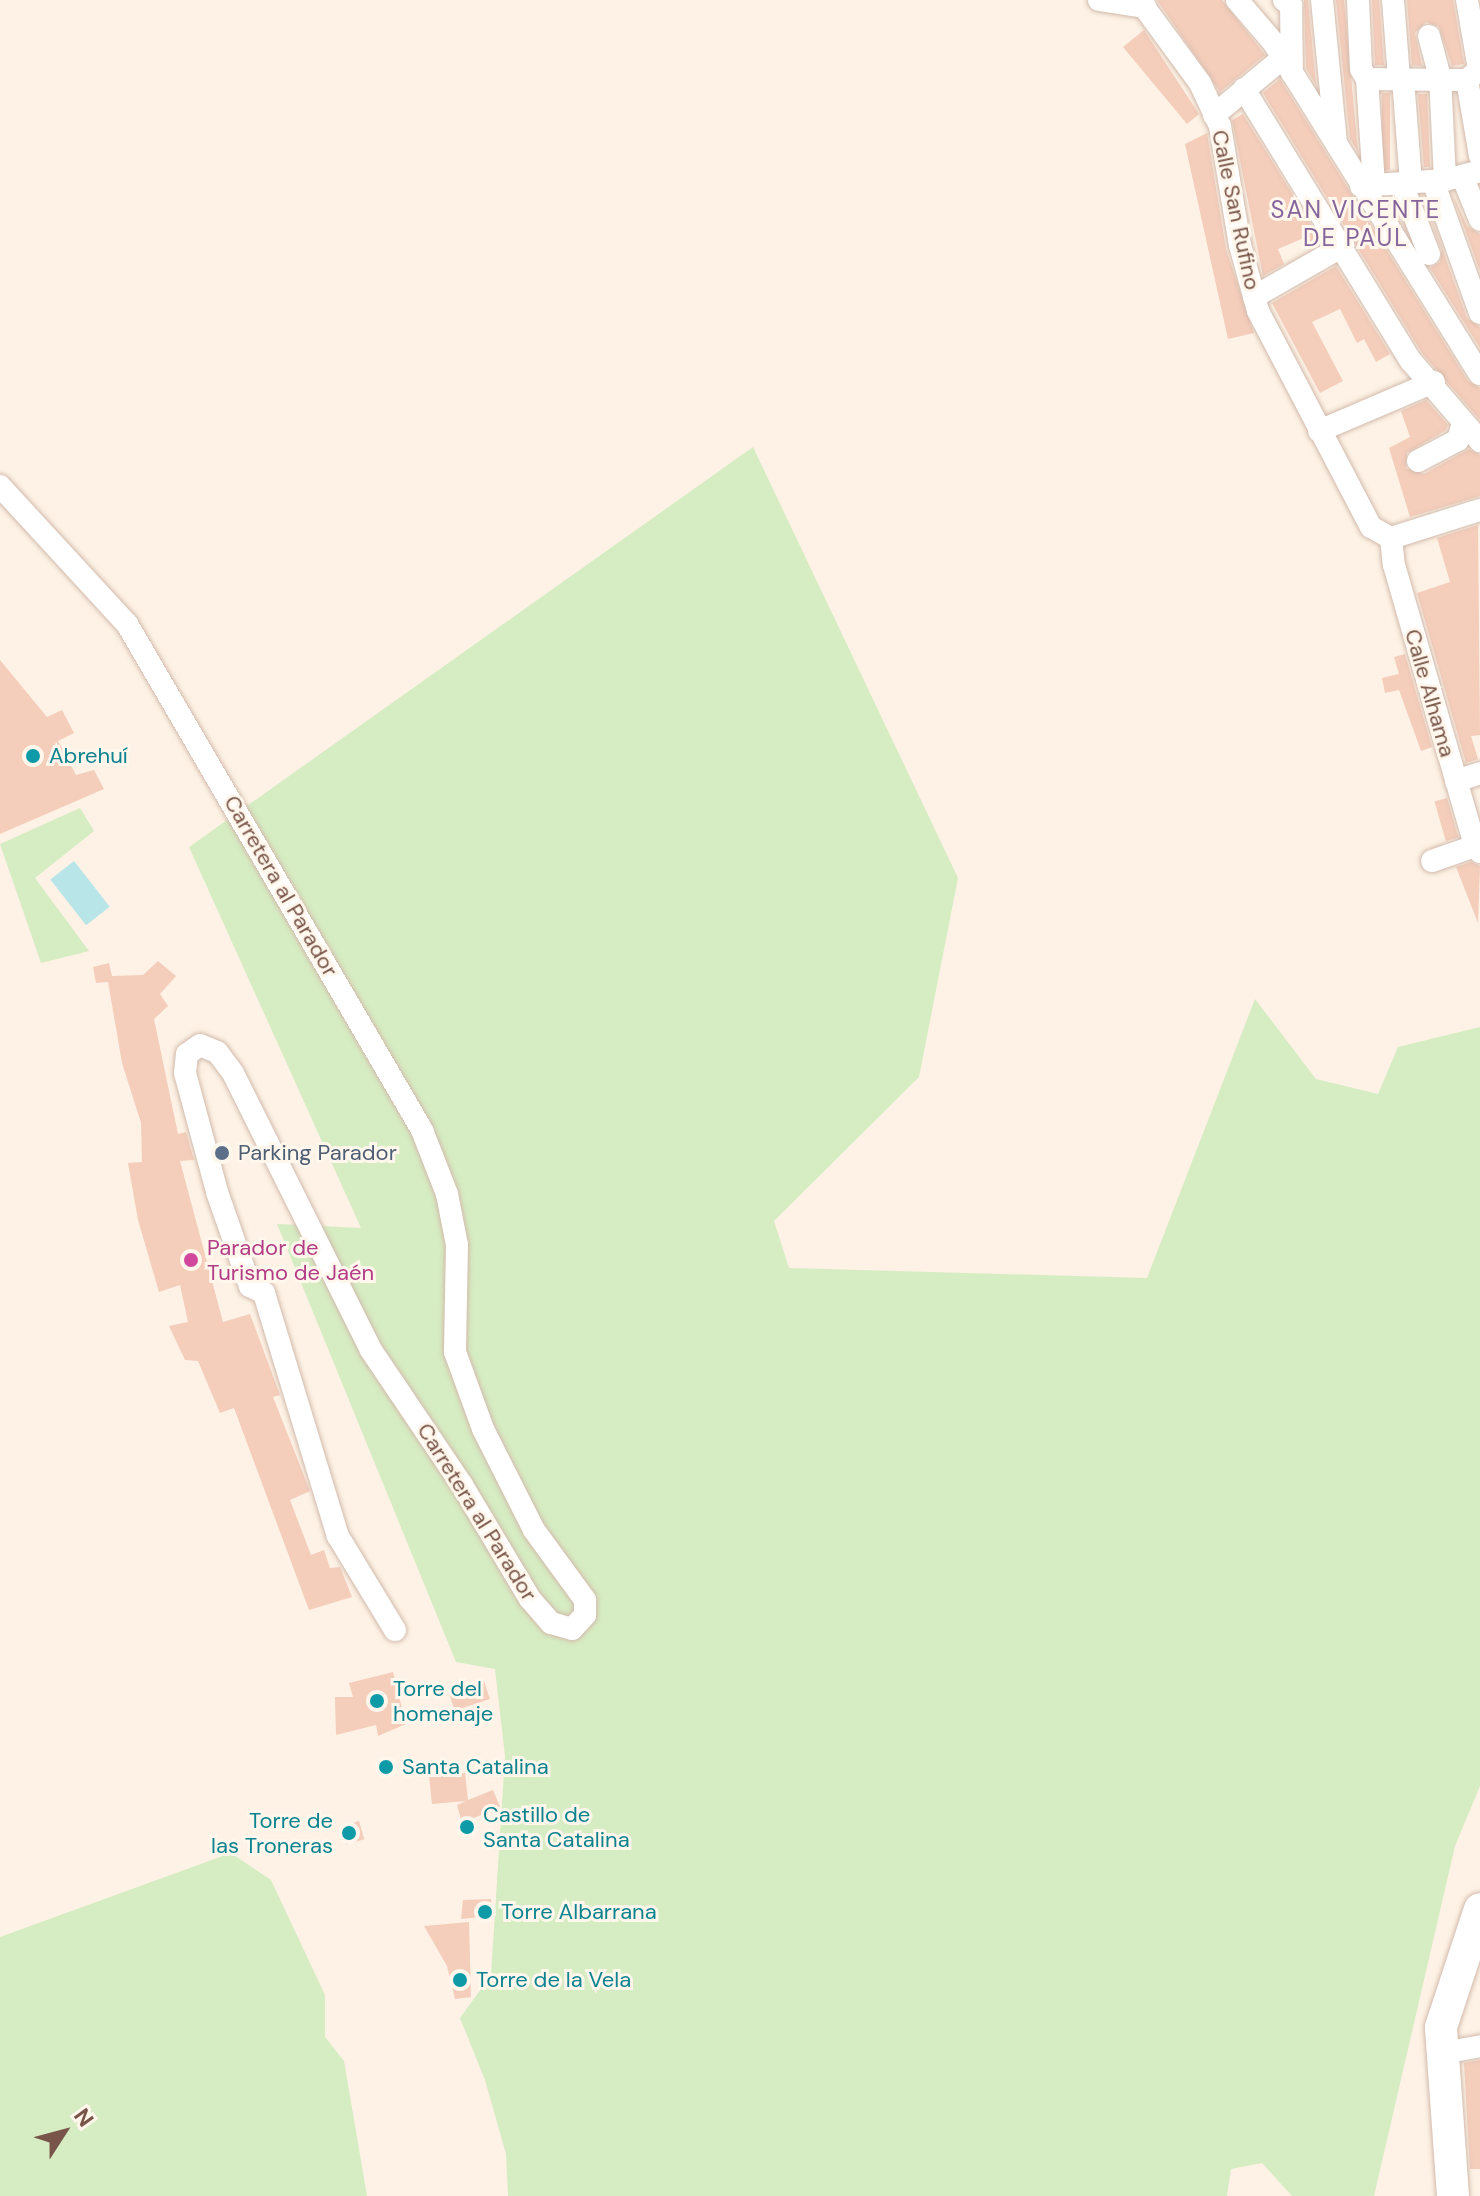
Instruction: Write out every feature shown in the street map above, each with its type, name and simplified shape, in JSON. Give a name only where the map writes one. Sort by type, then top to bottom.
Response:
[{"type":"main road","points":[[1453,2196],[1441,2027],[1480,1909]]},
{"type":"street","points":[[1099,0],[1142,3]]},
{"type":"street","points":[[1237,0],[1258,11],[1336,148],[1367,185],[1480,374]]},
{"type":"street","points":[[1284,0],[1291,5],[1287,66]]},
{"type":"street","points":[[1322,0],[1336,148]]},
{"type":"street","points":[[1358,0],[1367,185]]},
{"type":"street","points":[[1393,0],[1401,78],[1439,179],[1480,313]]},
{"type":"street","points":[[1364,74],[1467,80],[1479,70],[1467,0]]},
{"type":"street","name":"Calle San Rufino","points":[[1142,3],[1200,83],[1214,115],[1254,297],[1319,431],[1371,527],[1391,538]]},
{"type":"street","points":[[1429,36],[1440,77],[1439,179],[1429,254]]},
{"type":"street","points":[[1214,115],[1244,89],[1287,66]]},
{"type":"street","points":[[1467,80],[1480,156]]},
{"type":"street","points":[[1244,89],[1411,361],[1434,382],[1480,441]]},
{"type":"street","points":[[1367,185],[1439,179],[1480,220]]},
{"type":"street","points":[[1254,297],[1304,273],[1343,246]]},
{"type":"street","points":[[1319,431],[1434,382]]},
{"type":"street","points":[[1418,461],[1458,440],[1463,423]]},
{"type":"street","name":"Carretera al Parador","points":[[0,486],[127,624],[422,1130],[447,1194],[457,1245],[455,1352],[483,1429],[534,1530],[585,1600],[585,1615],[572,1629],[551,1623],[530,1599],[462,1485],[371,1350],[233,1073],[217,1052],[200,1045],[187,1054],[185,1073],[217,1192],[250,1286],[264,1293],[338,1536],[395,1630]]},
{"type":"street","points":[[1391,538],[1480,510]]},
{"type":"street","name":"Calle Alhama","points":[[1391,538],[1394,565],[1478,849]]},
{"type":"street","points":[[1456,781],[1480,773]]},
{"type":"street","points":[[1432,861],[1478,849]]},
{"type":"street","points":[[1453,1988],[1470,1975],[1480,1955]]},
{"type":"street","points":[[1442,2053],[1480,2046]]},
{"type":"green space","points":[[753,447],[958,878],[919,1077],[774,1221],[789,1268],[1147,1278],[1255,999],[1316,1079],[1378,1094],[1398,1047],[1480,1027],[1480,1786],[1455,1846],[1374,2196],[1292,2196],[1262,2163],[1231,2169],[1227,2196],[508,2196],[506,2154],[485,2080],[460,2018],[491,1975],[505,1756],[495,1669],[456,1662],[277,1224],[361,1228],[189,847]]},
{"type":"green space","points":[[80,808],[94,831],[35,878],[89,951],[41,963],[0,844]]},
{"type":"green space","points":[[231,1853],[271,1880],[325,1995],[325,2037],[344,2061],[367,2196],[0,2196],[0,1937]]},
{"type":"water","points":[[74,861],[110,907],[86,925],[50,879]]},
{"type":"building","points":[[1157,0],[1222,0],[1265,55],[1220,92]]},
{"type":"building","points":[[1304,0],[1308,0],[1316,85],[1306,68]]},
{"type":"building","points":[[1336,0],[1344,0],[1358,152],[1350,139]]},
{"type":"building","points":[[1372,0],[1379,0],[1384,65],[1375,65]]},
{"type":"building","points":[[1407,0],[1453,0],[1464,64],[1452,66],[1439,27],[1426,22],[1415,33],[1422,66],[1412,65]]},
{"type":"building","points":[[1144,30],[1199,114],[1187,124],[1123,47]]},
{"type":"building","points":[[1280,79],[1468,381],[1480,388],[1480,420],[1422,353],[1263,93]]},
{"type":"building","points":[[1382,93],[1390,93],[1390,170],[1382,170]]},
{"type":"building","points":[[1418,94],[1427,94],[1430,167],[1424,167]]},
{"type":"building","points":[[1243,114],[1322,242],[1313,247],[1306,237],[1278,249],[1284,264],[1263,276],[1232,120]]},
{"type":"building","points":[[1207,133],[1226,249],[1254,333],[1228,339],[1185,144]]},
{"type":"building","points":[[1452,193],[1467,226],[1480,234],[1480,271]]},
{"type":"building","points":[[1423,196],[1467,318],[1480,327],[1480,348],[1430,268],[1440,262],[1442,250]]},
{"type":"building","points":[[1336,266],[1390,354],[1376,362],[1364,339],[1357,343],[1340,309],[1312,322],[1343,381],[1320,393],[1272,303]]},
{"type":"building","points":[[1426,400],[1448,425],[1446,430],[1407,453],[1406,468],[1424,474],[1469,449],[1480,455],[1480,496],[1410,517],[1389,448],[1410,437],[1401,411]]},
{"type":"building","points":[[1478,525],[1480,735],[1471,736],[1478,759],[1466,763],[1417,593],[1450,582],[1437,538]]},
{"type":"building","points":[[1405,654],[1432,747],[1421,751],[1399,690],[1385,693],[1382,678],[1399,674],[1394,657]]},
{"type":"building","name":"Abrehuí","points":[[0,660],[47,717],[62,710],[74,733],[58,741],[76,775],[94,770],[104,789],[0,834]]},
{"type":"building","points":[[1447,798],[1458,837],[1446,841],[1435,802]]},
{"type":"building","points":[[1471,862],[1480,866],[1478,923],[1456,867]]},
{"type":"building","name":"Parador de Turismo de Jaén","points":[[158,961],[176,976],[160,994],[168,1006],[154,1019],[178,1134],[186,1132],[194,1160],[180,1161],[223,1322],[250,1314],[280,1395],[273,1397],[310,1491],[290,1500],[311,1555],[324,1550],[330,1568],[340,1567],[352,1597],[309,1610],[234,1408],[220,1413],[198,1361],[185,1360],[169,1326],[188,1322],[180,1285],[159,1292],[138,1220],[128,1163],[142,1162],[141,1123],[122,1063],[108,982],[96,983],[93,967],[109,963],[112,976],[143,975]]},
{"type":"building","name":"Torre del homenaje","points":[[393,1672],[406,1724],[378,1736],[376,1725],[336,1735],[335,1697],[353,1697],[349,1683]]},
{"type":"building","points":[[484,1681],[490,1699],[455,1711],[449,1692]]},
{"type":"building","points":[[465,1773],[468,1800],[493,1790],[500,1807],[462,1823],[457,1805],[466,1801],[432,1804],[429,1776]]},
{"type":"building","name":"Torre de las Troneras","points":[[359,1821],[364,1839],[346,1845],[341,1826]]},
{"type":"building","points":[[491,1899],[492,1916],[461,1919],[463,1900]]},
{"type":"building","points":[[469,1922],[471,1997],[455,1999],[447,1966],[424,1926]]},
{"type":"building","points":[[1480,2060],[1480,2169],[1470,2169],[1464,2063]]},
{"type":"place","name":"Abrehuí","points":[[33,756]]},
{"type":"place","name":"Parking Parador","points":[[222,1153]]},
{"type":"place","name":"Parador de Turismo de Jaén","points":[[191,1260]]},
{"type":"place","name":"Torre del homenaje","points":[[377,1701]]},
{"type":"place","name":"Santa Catalina","points":[[386,1767]]},
{"type":"place","name":"Castillo de Santa Catalina","points":[[467,1827]]},
{"type":"place","name":"Torre de las Troneras","points":[[349,1833]]},
{"type":"place","name":"Torre Albarrana","points":[[485,1912]]},
{"type":"place","name":"Torre de la Vela","points":[[460,1980]]},
{"type":"district","name":"SAN VICENTE DE PAÚL","points":[[1356,224]]}]
